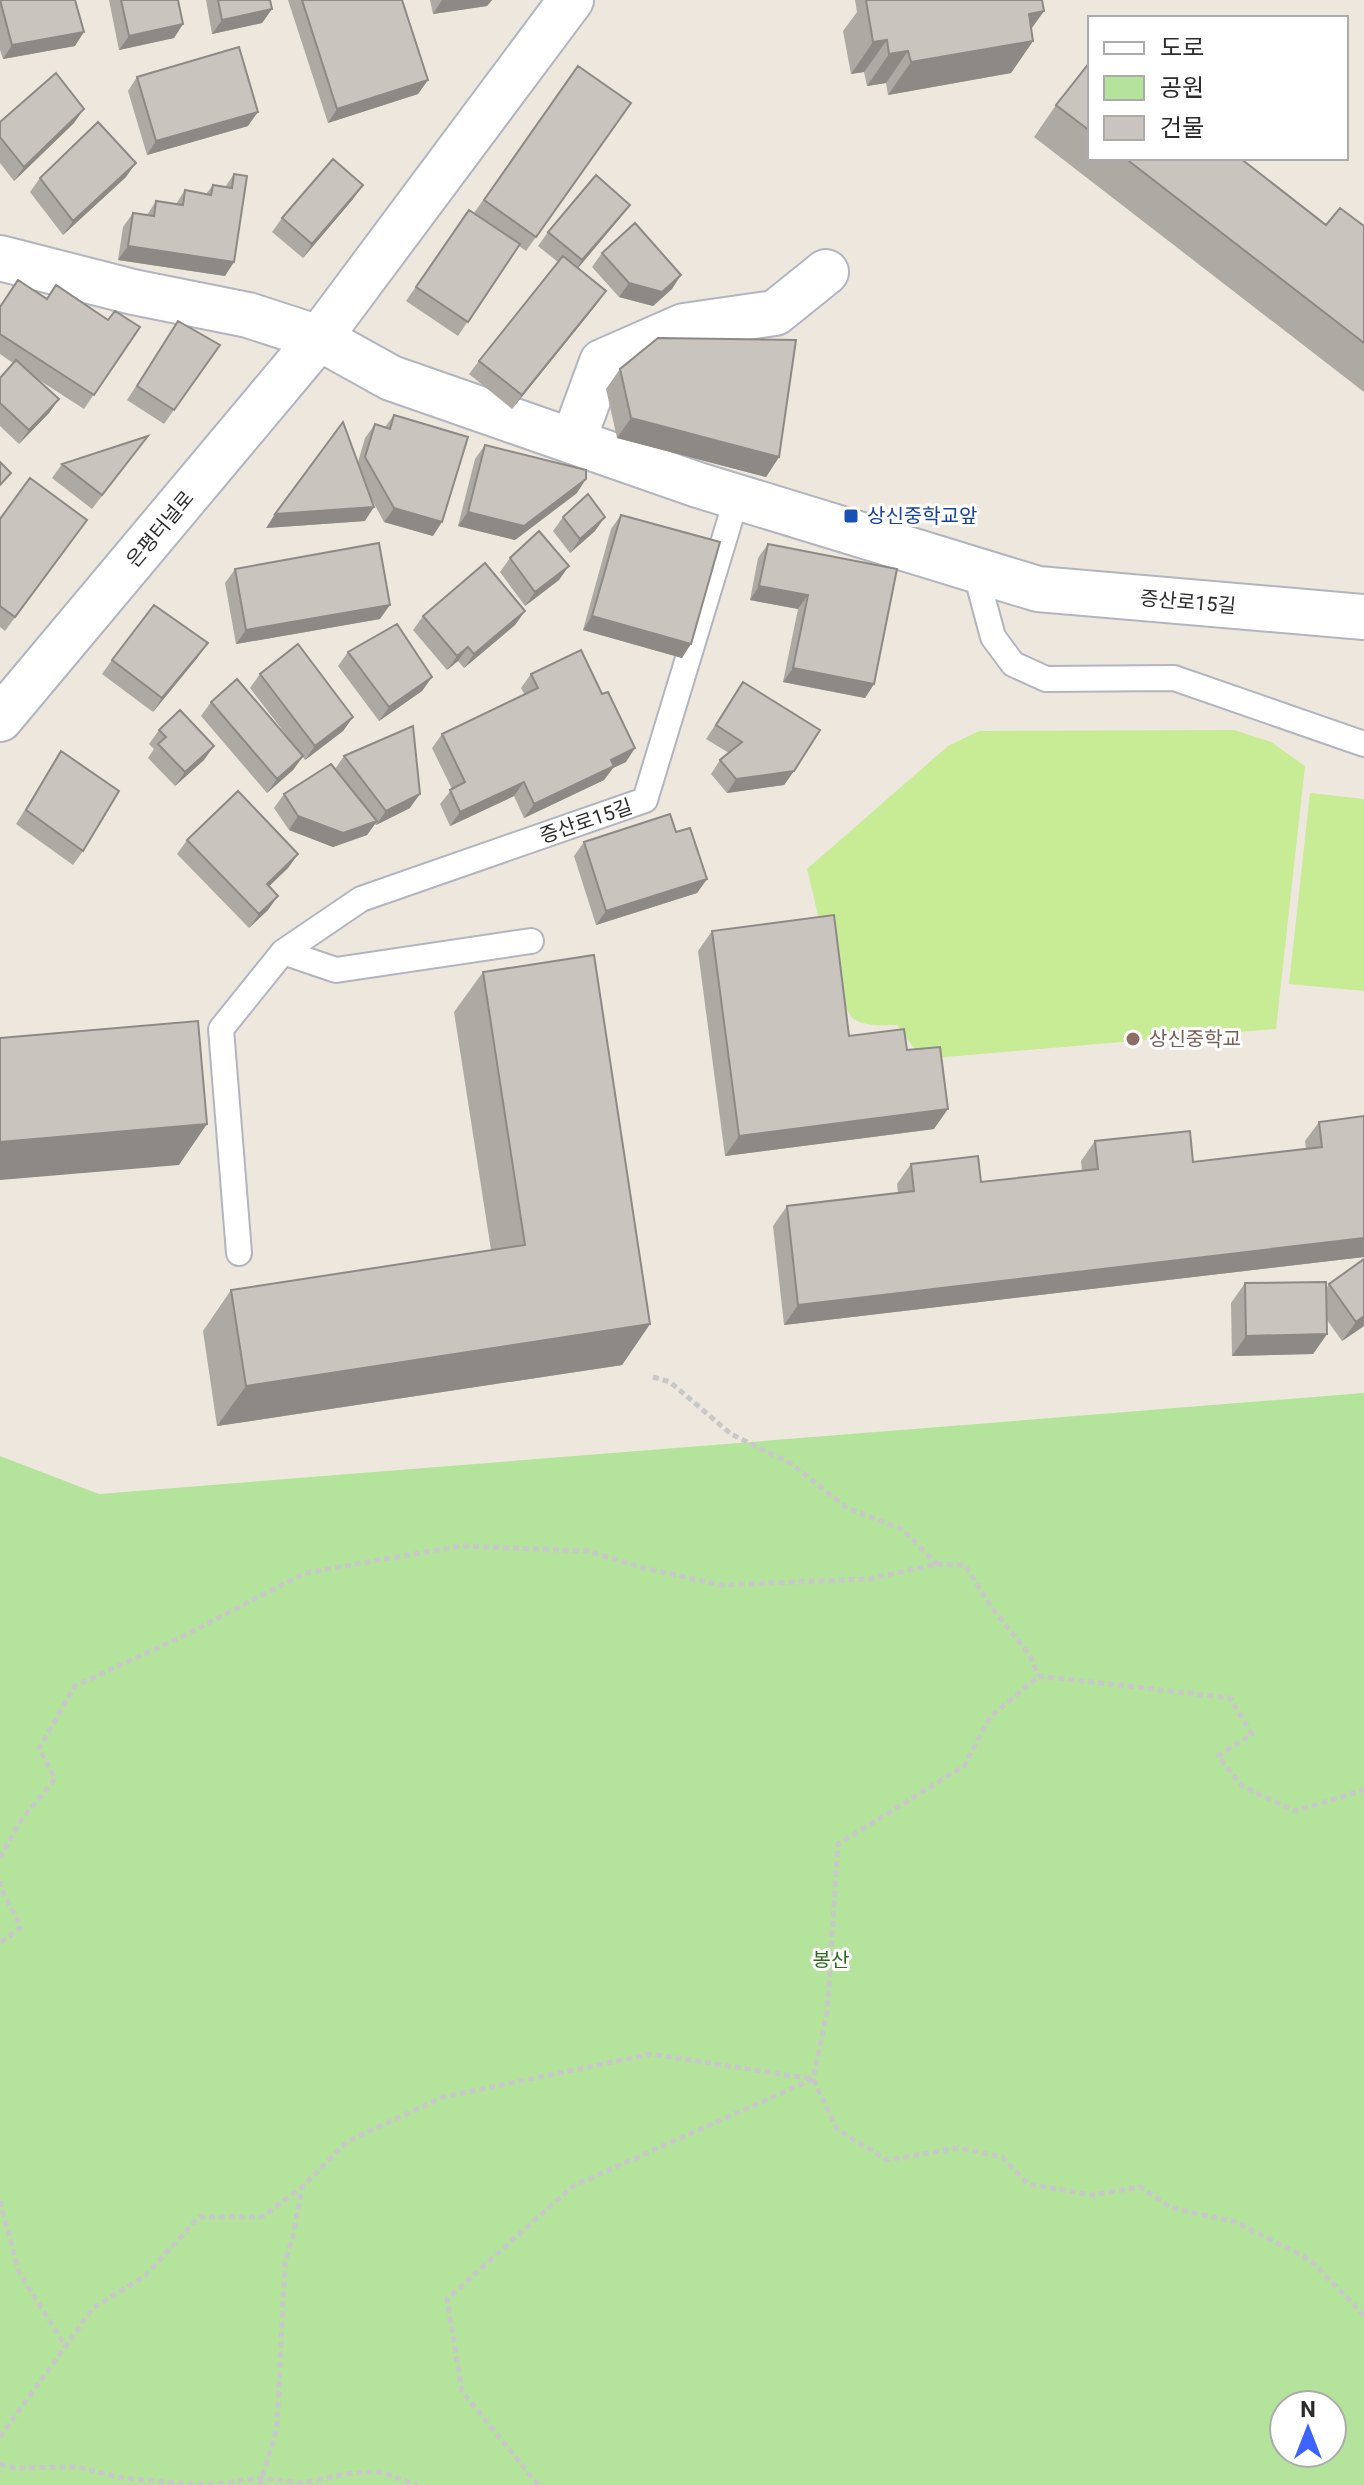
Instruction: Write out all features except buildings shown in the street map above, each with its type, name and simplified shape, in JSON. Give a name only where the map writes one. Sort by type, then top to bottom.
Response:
[{"type":"main road","name":"은평터널로","points":[[0,719],[319,338],[571,0]]},
{"type":"main road","points":[[0,258],[133,292],[248,315],[319,338]]},
{"type":"main road","points":[[573,441],[602,362],[684,326],[775,313],[826,272]]},
{"type":"main road","name":"증산로15길","points":[[319,338],[391,378],[737,497],[1038,589],[1364,617]]},
{"type":"lane","name":"증산로15길","points":[[283,952],[361,899],[645,800],[737,497]]},
{"type":"lane","points":[[975,570],[993,637],[1013,664],[1046,679],[1174,678],[1364,744]]},
{"type":"lane","points":[[239,1253],[221,1029],[283,952],[336,970],[531,941]]},
{"type":"path","points":[[653,1377],[670,1382],[731,1434],[790,1463],[847,1508],[902,1529],[937,1564]]},
{"type":"path","points":[[0,1858],[19,1823],[55,1779],[39,1748],[75,1686],[185,1635],[305,1573],[460,1546],[587,1551],[644,1568],[721,1585],[869,1579],[937,1564],[965,1565],[989,1604],[1029,1654],[1039,1676]]},
{"type":"path","points":[[1364,1790],[1295,1811],[1242,1786],[1218,1756],[1252,1734],[1230,1698],[1039,1676],[990,1717],[964,1766],[838,1844],[827,2012],[813,2079],[837,2129],[887,2160],[958,2148],[1002,2157],[1028,2184],[1093,2195],[1140,2187],[1172,2208],[1236,2222],[1310,2260],[1364,2315]]},
{"type":"path","points":[[0,1881],[21,1927],[0,1943]]},
{"type":"path","points":[[0,2437],[93,2308],[145,2276],[199,2217],[262,2217],[303,2186],[348,2141],[443,2097],[651,2054],[813,2079]]},
{"type":"path","points":[[538,2485],[462,2391],[447,2299],[573,2186],[813,2079]]},
{"type":"path","points":[[260,2485],[277,2428],[285,2262],[303,2186]]},
{"type":"path","points":[[0,2201],[19,2272],[66,2347]]},
{"type":"path","points":[[0,2464],[15,2468],[78,2467],[122,2478],[190,2484],[262,2478],[301,2483],[353,2473],[381,2472],[417,2485]]},
{"type":"green space","points":[[1234,730],[1271,742],[1305,766],[1276,1029],[922,1059],[897,1025],[869,1024],[854,1019],[833,972],[807,869],[948,746],[979,731]]},
{"type":"green space","points":[[1310,793],[1364,799],[1364,991],[1289,984]]},
{"type":"green space","name":"봉산","points":[[1364,1393],[1364,2485],[0,2485],[0,1456],[99,1494]]},
{"type":"place","name":"상신중학교앞","points":[[851,516]]},
{"type":"place","name":"상신중학교","points":[[1133,1039]]}]
